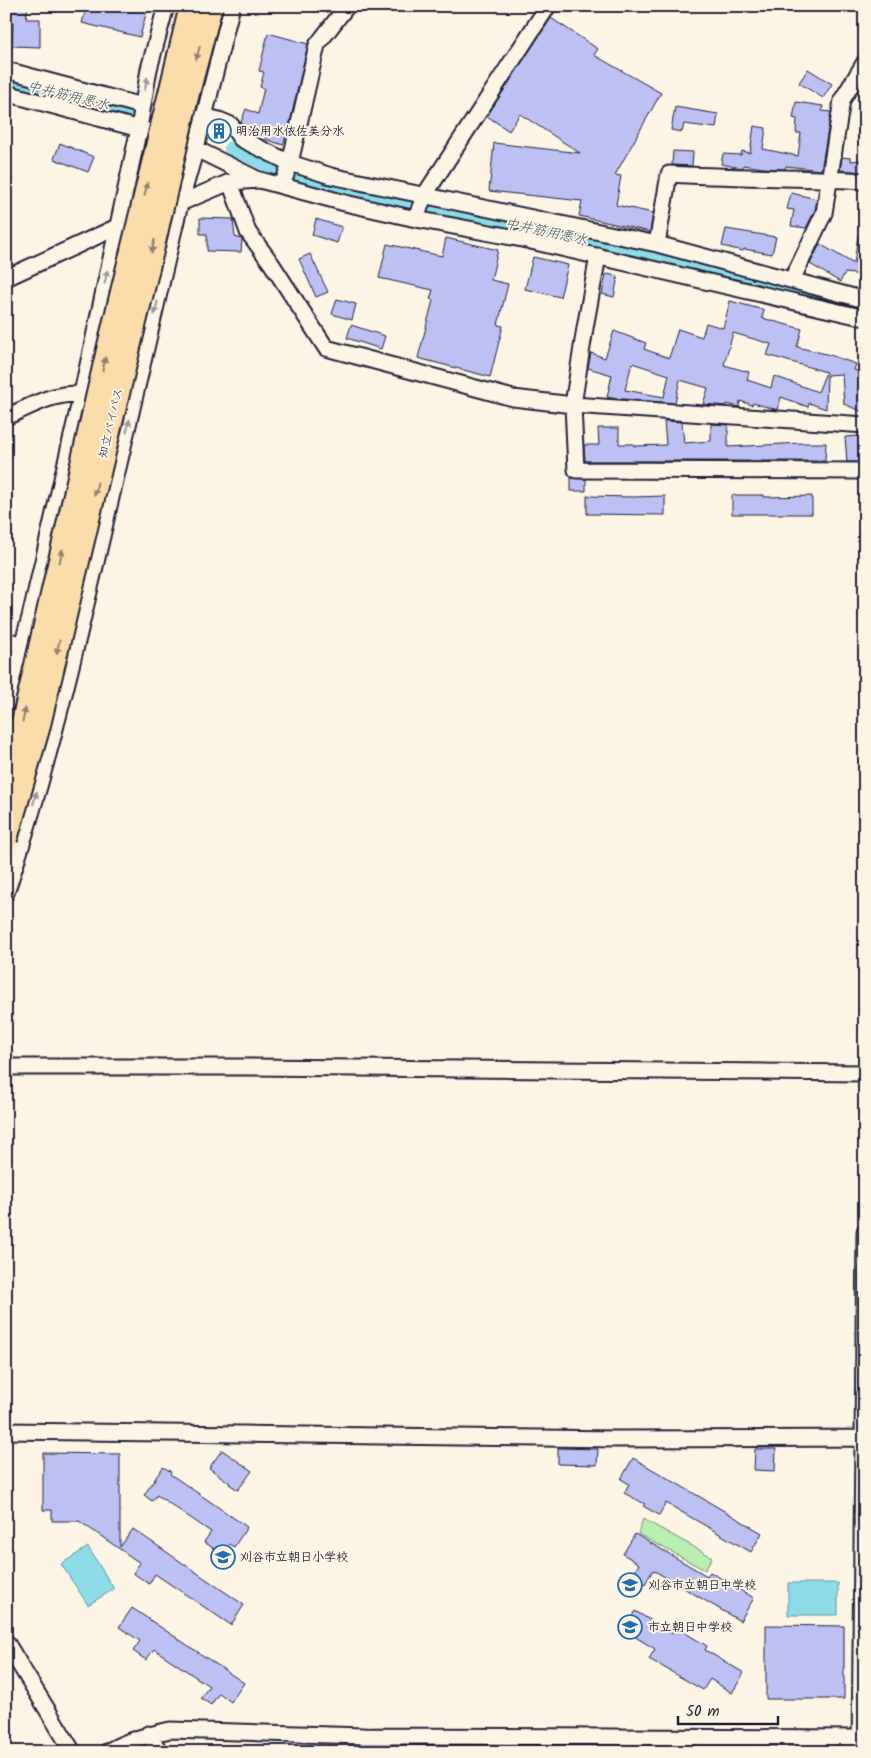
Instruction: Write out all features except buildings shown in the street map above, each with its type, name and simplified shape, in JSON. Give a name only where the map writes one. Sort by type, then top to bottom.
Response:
[{"type":"highway","name":"知立バイパス","points":[[6,778],[23,722],[108,350],[191,6]]},
{"type":"highway","name":"知立バイパス","points":[[14,842],[38,730],[152,251],[186,97],[211,6]]},
{"type":"street","points":[[6,703],[30,617],[82,394],[139,128],[149,69],[166,6]]},
{"type":"street","points":[[6,893],[14,842],[55,732],[180,204],[232,6]]},
{"type":"street","points":[[286,174],[317,45],[347,6]]},
{"type":"street","points":[[416,219],[424,196],[548,6]]},
{"type":"street","points":[[792,280],[824,213],[828,178],[842,100],[865,62]]},
{"type":"street","points":[[6,70],[142,106]]},
{"type":"street","points":[[6,93],[139,128],[196,148],[260,180]]},
{"type":"street","points":[[203,116],[231,125],[241,139],[286,174],[416,219],[522,238],[865,318]]},
{"type":"street","points":[[6,278],[117,227],[180,204],[230,182],[260,180],[286,174],[331,176],[657,244],[865,300]]},
{"type":"street","points":[[657,244],[669,174],[760,178],[828,178],[865,181]]},
{"type":"street","points":[[230,182],[248,232],[271,263],[326,348],[513,398],[573,406],[865,425]]},
{"type":"street","points":[[598,256],[573,406],[576,470],[865,471]]},
{"type":"street","points":[[6,417],[56,395],[82,394],[134,401]]},
{"type":"street","points":[[30,617],[81,626]]},
{"type":"street","points":[[6,640],[22,645]]},
{"type":"street","points":[[6,1067],[250,1067],[865,1073]]},
{"type":"street","points":[[107,1752],[121,1743],[148,1734],[170,1730],[364,1736],[860,1745],[864,1510],[862,1438],[865,1231]]},
{"type":"street","points":[[6,1431],[618,1439],[862,1438]]},
{"type":"street","points":[[6,1642],[73,1752]]},
{"type":"street","points":[[148,1734],[160,1752]]},
{"type":"green space","points":[[643,1519],[712,1557],[705,1570],[638,1534]]},
{"type":"water","points":[[88,1547],[114,1589],[88,1605],[61,1564]]},
{"type":"water","points":[[788,1583],[838,1583],[838,1615],[788,1615]]},
{"type":"waterway","name":"中井筋用悪水","points":[[6,80],[130,112]]},
{"type":"waterway","name":"中井筋用悪水","points":[[231,148],[289,175],[332,187],[708,266],[865,308]]},
{"type":"place","name":"明治用水依佐美分水","points":[[219,131]]},
{"type":"place","name":"刈谷市立朝日小学校","points":[[223,1557]]},
{"type":"place","name":"刈谷市立朝日中学校","points":[[630,1585]]},
{"type":"place","name":"市立朝日中学校","points":[[630,1627]]}]
